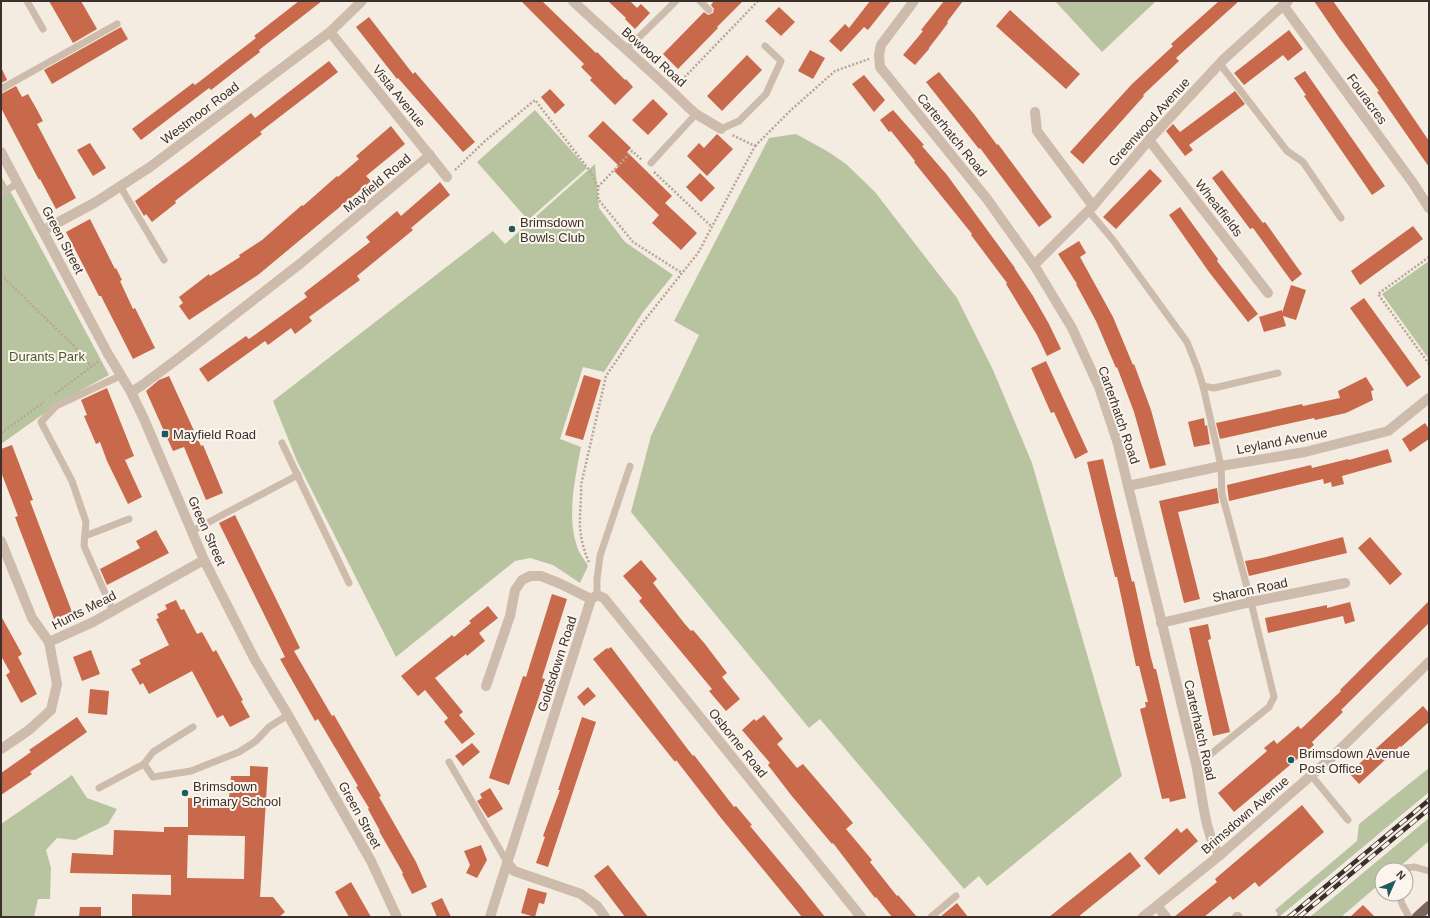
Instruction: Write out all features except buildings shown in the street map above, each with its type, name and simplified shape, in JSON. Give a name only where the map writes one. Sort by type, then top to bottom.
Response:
[{"type":"main road","points":[[1417,917],[1429,906]]},
{"type":"street","name":"Westmoor Road","points":[[44,230],[96,202],[150,167],[330,32],[362,1]]},
{"type":"street","name":"Bowood Road","points":[[573,1],[628,49],[696,114],[720,129]]},
{"type":"street","points":[[879,55],[881,45],[914,1]]},
{"type":"street","name":"Greenwood Avenue","points":[[1034,265],[1091,208],[1149,140],[1220,64],[1286,3]]},
{"type":"street","name":"Fouracres","points":[[1286,3],[1429,208]]},
{"type":"street","name":"Vista Avenue","points":[[330,32],[447,177]]},
{"type":"street","name":"Carterhatch Road","points":[[879,55],[880,67],[978,188],[1034,265],[1072,328],[1099,387],[1118,444],[1196,766],[1209,836],[1214,847],[1220,854]]},
{"type":"street","points":[[1035,112],[1037,131],[1091,208]]},
{"type":"street","name":"Wheatfields","points":[[1149,140],[1268,293]]},
{"type":"street","name":"Green Street","points":[[1,152],[16,183],[44,230],[108,354],[131,392],[204,560],[255,660],[371,861],[397,917]]},
{"type":"street","name":"Mayfield Road","points":[[131,392],[141,386],[302,263],[430,155]]},
{"type":"street","name":"Leyland Avenue","points":[[1128,486],[1221,466],[1305,452],[1388,431],[1429,398]]},
{"type":"street","points":[[1,541],[32,618],[50,642]]},
{"type":"street","name":"Hunts Mead","points":[[1,749],[29,730],[51,710],[57,684],[50,642],[93,622],[204,560]]},
{"type":"street","points":[[486,686],[510,616],[515,590],[522,580],[530,576],[541,576],[594,597]]},
{"type":"street","name":"Sharon Road","points":[[1161,623],[1251,602],[1345,583]]},
{"type":"street","name":"Goldsdown Road","points":[[490,917],[594,597]]},
{"type":"street","name":"Osborne Road","points":[[594,597],[604,598],[861,917]]},
{"type":"street","name":"Brimsdown Avenue","points":[[1143,917],[1220,854],[1330,759],[1429,662]]},
{"type":"street","points":[[507,862],[514,871],[582,894],[597,906],[605,917]]},
{"type":"street","points":[[1157,906],[1166,917]]},
{"type":"lane","points":[[27,1],[44,29]]},
{"type":"lane","points":[[628,49],[676,1]]},
{"type":"lane","points":[[700,1],[709,10]]},
{"type":"lane","points":[[1,89],[117,24]]},
{"type":"lane","points":[[720,129],[739,121],[766,94],[781,62],[765,46]]},
{"type":"lane","points":[[1220,64],[1287,151],[1303,162],[1341,218]]},
{"type":"lane","points":[[650,163],[696,114]]},
{"type":"lane","points":[[2,194],[16,183]]},
{"type":"lane","points":[[120,186],[164,260]]},
{"type":"lane","points":[[1091,208],[1187,342],[1203,386],[1221,466],[1222,494],[1251,602],[1274,697],[1269,707],[1196,766]]},
{"type":"lane","points":[[1203,386],[1214,388],[1278,373]]},
{"type":"lane","points":[[113,611],[84,546],[86,522],[72,481],[41,422],[56,406],[122,375]]},
{"type":"lane","points":[[282,443],[349,583]]},
{"type":"lane","points":[[594,597],[600,556],[630,466]]},
{"type":"lane","points":[[192,531],[298,475]]},
{"type":"lane","points":[[85,536],[129,519]]},
{"type":"lane","points":[[144,764],[153,777],[191,771],[239,752],[256,740],[269,727],[288,716]]},
{"type":"lane","points":[[99,788],[144,764],[153,752],[193,727]]},
{"type":"lane","points":[[449,762],[507,862]]},
{"type":"lane","points":[[1311,775],[1348,820]]},
{"type":"lane","points":[[1414,867],[1429,870]]},
{"type":"lane","points":[[931,917],[956,896]]},
{"type":"lane","points":[[1402,902],[1408,917]]},
{"type":"path","points":[[672,90],[758,1]]},
{"type":"path","points":[[597,579],[584,552],[580,534],[582,498],[580,485],[606,376],[640,326],[698,253],[755,146],[791,110],[834,71],[879,55]]},
{"type":"path","points":[[447,177],[485,141],[535,100],[590,171],[598,186],[598,199],[633,242],[682,273]]},
{"type":"path","points":[[720,129],[755,146]]},
{"type":"path","points":[[598,186],[632,151],[643,161]]},
{"type":"path","points":[[654,172],[712,227]]},
{"type":"path","points":[[1429,257],[1378,294],[1429,364]]},
{"type":"path","points":[[1,275],[74,346],[92,367]]},
{"type":"green space","points":[[1055,1],[1156,1],[1102,52]]},
{"type":"green space","points":[[535,110],[587,168],[528,220],[477,162]]},
{"type":"green space","points":[[796,134],[827,151],[846,164],[875,192],[957,298],[993,370],[1032,463],[1122,776],[987,886],[979,876],[964,889],[820,719],[809,728],[631,512],[651,436],[699,335],[674,321],[769,138]]},
{"type":"green space","points":[[595,164],[599,208],[625,242],[673,275],[643,312],[604,372],[583,367],[560,439],[581,447],[576,472],[572,512],[574,537],[578,549],[588,566],[580,583],[553,565],[530,558],[515,561],[396,657],[297,461],[273,401],[493,231],[505,244]]},
{"type":"green space","name":"Durants Park","points":[[1,176],[109,375],[63,400],[1,444]]},
{"type":"green space","points":[[1429,261],[1429,359],[1382,294]]},
{"type":"green space","points":[[1429,768],[1429,792],[1279,917],[1275,917],[1278,914],[1275,910],[1357,841],[1359,824]]},
{"type":"green space","points":[[72,775],[87,798],[117,809],[108,824],[75,840],[57,838],[46,850],[51,868],[50,899],[38,899],[34,917],[1,917],[1,824]]},
{"type":"green space","points":[[1429,818],[1429,841],[1405,862],[1376,862]]},
{"type":"green space","points":[[1374,864],[1374,889],[1341,917],[1310,917]]},
{"type":"railway","points":[[1289,917],[1429,800]]},
{"type":"railway","points":[[1299,917],[1429,809]]},
{"type":"place","name":"Brimsdown Bowls Club","points":[[512,229]]},
{"type":"place","name":"Mayfield Road","points":[[165,434]]},
{"type":"place","name":"Brimsdown Avenue Post Office","points":[[1291,760]]},
{"type":"place","name":"Brimsdown Primary School","points":[[185,793]]}]
